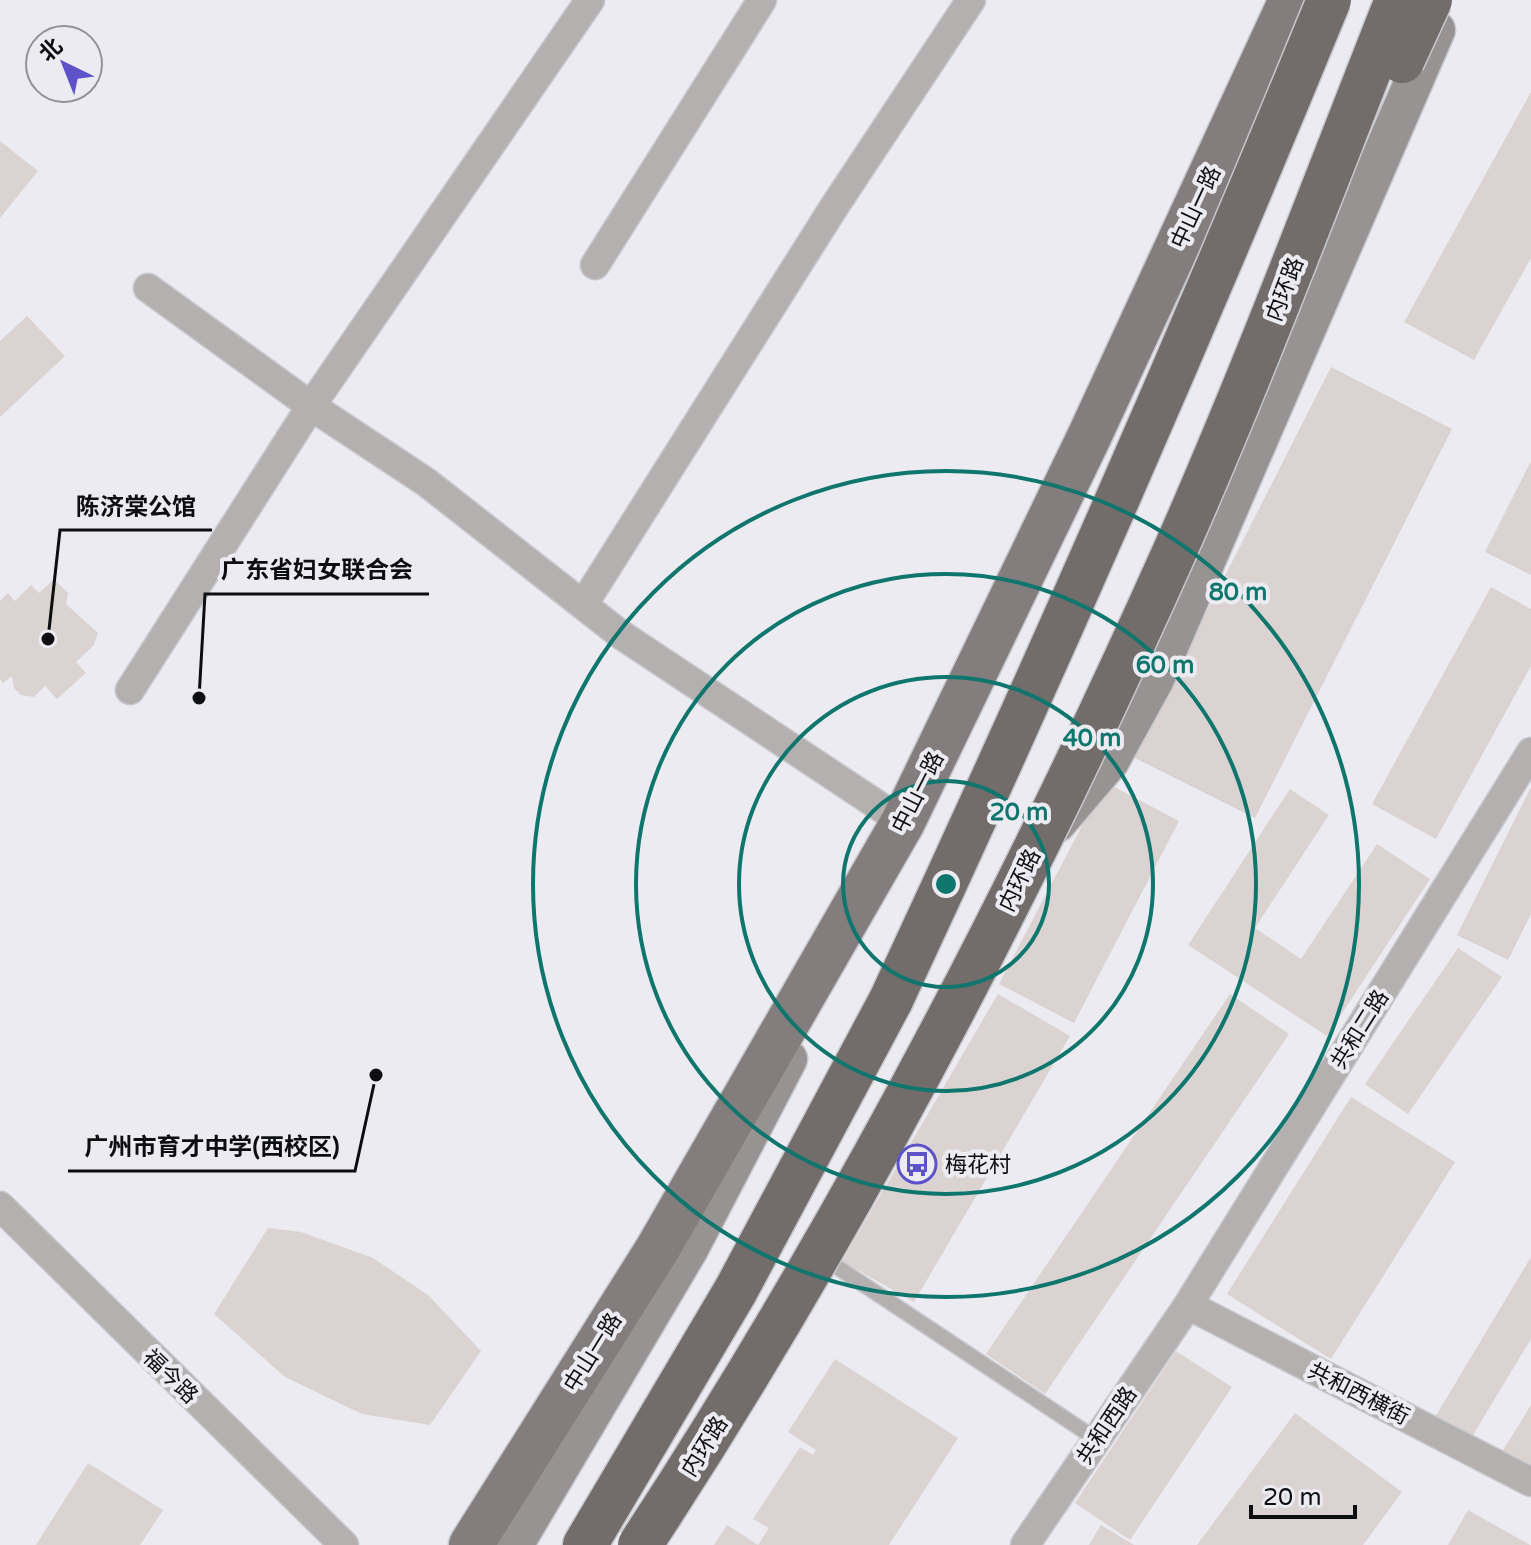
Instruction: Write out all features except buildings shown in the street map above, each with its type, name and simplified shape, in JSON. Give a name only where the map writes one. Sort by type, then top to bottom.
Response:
[{"type":"highway","points":[[585,1545],[728,1303],[891,1000],[1015,732],[1170,382],[1329,0]]},
{"type":"highway","name":"内环路","points":[[640,1545],[796,1297],[946,1026],[1096,725],[1270,324],[1397,0]]},
{"type":"highway","points":[[1270,324],[1438,10]]},
{"type":"main road","name":"中山一路","points":[[471,1545],[658,1248],[903,822],[1089,437],[1291,0]]},
{"type":"main road","points":[[622,1545],[717,1398],[805,1246],[927,1023],[1005,870],[1328,156],[1390,0]]},
{"type":"street","points":[[130,690],[311,406],[590,0]]},
{"type":"street","points":[[595,265],[762,0]]},
{"type":"street","points":[[583,605],[834,207],[971,0]]},
{"type":"street","points":[[1328,156],[1438,10]]},
{"type":"street","points":[[1005,870],[1062,819],[1110,761],[1132,727],[1309,330],[1438,10]]},
{"type":"street","points":[[148,288],[311,406],[426,482],[620,634],[903,822]]},
{"type":"street","name":"共和二路","points":[[1188,1305],[1531,752]]},
{"type":"street","points":[[514,1545],[635,1343],[748,1139],[799,1038],[847,924]]},
{"type":"street","name":"福今路","points":[[0,1206],[344,1545]]},
{"type":"street","name":"共和西路","points":[[1025,1545],[1188,1305]]},
{"type":"street","name":"共和西横街","points":[[1188,1305],[1531,1482]]},
{"type":"lane","points":[[805,1246],[1096,1439]]},
{"type":"place","name":"陈济棠公馆","points":[[48,639]]},
{"type":"place","name":"广东省妇女联合会","points":[[199,698]]},
{"type":"place","name":"广州市育才中学(西校区)","points":[[376,1075]]},
{"type":"place","name":"梅花村","points":[[917,1164]]}]
